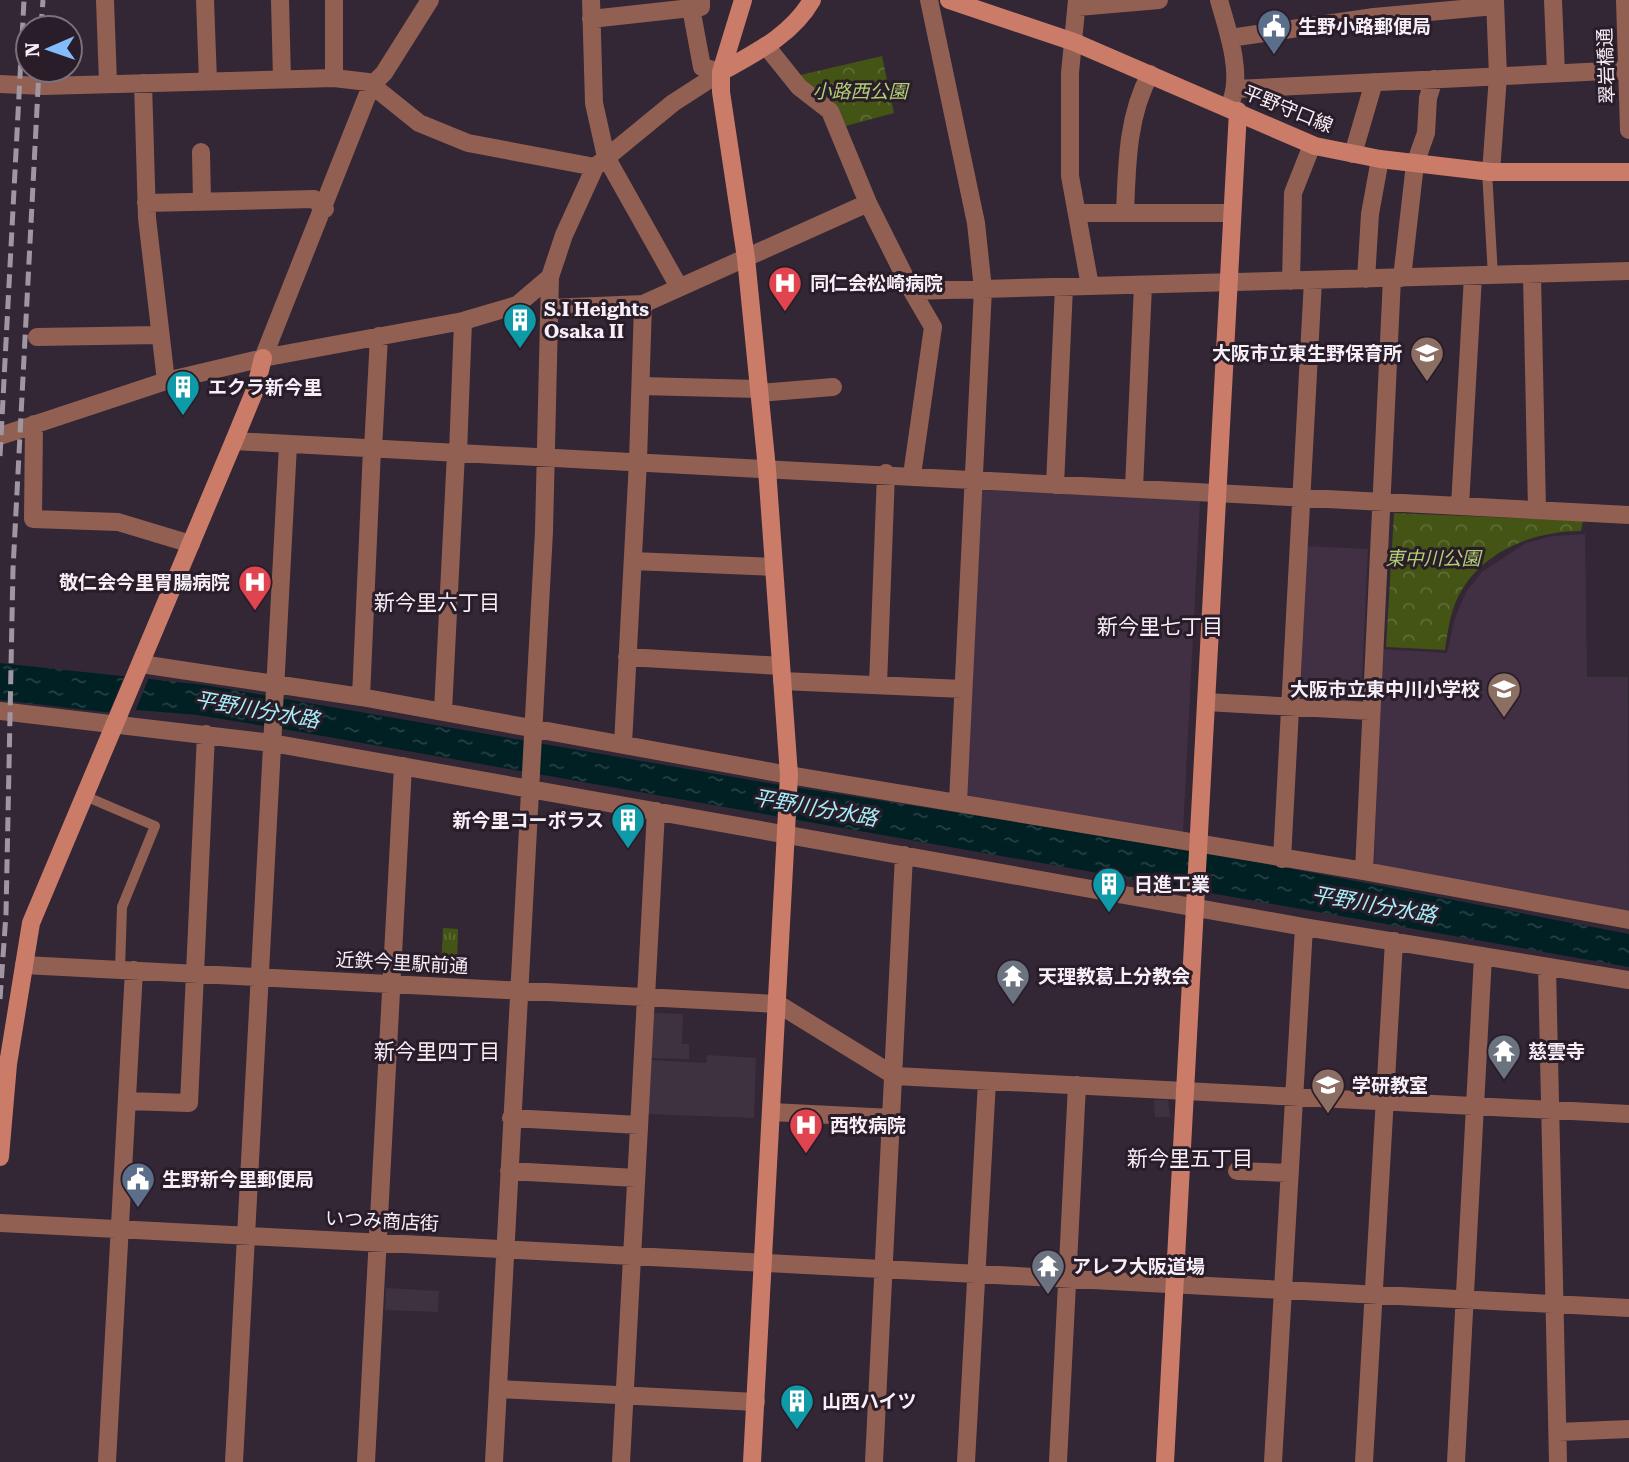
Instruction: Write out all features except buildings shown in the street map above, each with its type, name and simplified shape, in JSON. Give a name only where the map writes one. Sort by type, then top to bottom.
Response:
[{"type":"street","points":[[105,0],[108,83]]},
{"type":"street","points":[[205,0],[208,81]]},
{"type":"street","points":[[280,0],[282,79]]},
{"type":"street","points":[[334,0],[334,78]]},
{"type":"street","points":[[0,1157],[4,1064],[31,923],[255,390],[263,358],[371,86],[384,73],[430,0]]},
{"type":"street","points":[[591,0],[594,103],[601,162],[679,287]]},
{"type":"street","points":[[743,0],[721,72],[721,92],[746,258],[767,469],[789,775],[752,1462]]},
{"type":"street","points":[[494,1462],[547,457],[550,276],[564,235],[601,162],[673,103],[767,47],[803,17],[812,0]]},
{"type":"street","points":[[929,0],[976,223],[983,289],[958,802]]},
{"type":"street","name":"平野守口線","points":[[949,0],[1074,42],[1312,145],[1380,159],[1489,172],[1629,173]]},
{"type":"street","points":[[1090,286],[1070,176],[1070,74],[1077,4],[1159,0]]},
{"type":"street","points":[[1166,1462],[1236,89],[1230,38],[1219,0]]},
{"type":"street","points":[[1553,0],[1556,73]]},
{"type":"street","name":"翠岩橋通","points":[[1625,0],[1629,130]]},
{"type":"street","points":[[1230,38],[1495,3],[1498,76],[1489,172]]},
{"type":"street","points":[[591,19],[696,4],[702,68],[721,72]]},
{"type":"street","points":[[767,47],[799,87],[830,111],[868,203],[933,327],[912,475]]},
{"type":"street","points":[[1236,89],[1627,70]]},
{"type":"street","points":[[1125,213],[1127,161],[1136,101],[1150,74]]},
{"type":"street","points":[[0,84],[43,86],[334,78],[368,82],[419,123],[468,143],[601,162]]},
{"type":"street","points":[[1364,871],[1380,501],[1397,278],[1415,164],[1423,143],[1428,98],[1434,79]]},
{"type":"street","points":[[1353,154],[1374,82]]},
{"type":"street","points":[[143,83],[146,203],[166,381]]},
{"type":"street","points":[[1291,281],[1293,193],[1312,145]]},
{"type":"street","points":[[201,152],[202,202]]},
{"type":"street","points":[[1366,279],[1370,214],[1380,159]]},
{"type":"street","points":[[146,203],[314,199],[324,209]]},
{"type":"street","points":[[550,308],[643,304],[868,203]]},
{"type":"street","points":[[1078,214],[1231,212]]},
{"type":"street","points":[[912,291],[1629,271]]},
{"type":"street","points":[[1532,275],[1537,510]]},
{"type":"street","points":[[0,436],[166,381],[263,358],[463,321],[517,305],[550,276]]},
{"type":"street","points":[[1460,506],[1473,276]]},
{"type":"street","points":[[1282,859],[1314,280]]},
{"type":"street","points":[[1134,488],[1143,285]]},
{"type":"street","points":[[1055,485],[1064,287]]},
{"type":"street","points":[[623,744],[638,461],[643,304]]},
{"type":"street","points":[[443,711],[463,321]]},
{"type":"street","points":[[37,337],[159,335]]},
{"type":"street","points":[[360,697],[379,336]]},
{"type":"street","points":[[640,386],[758,391],[833,387]]},
{"type":"street","points":[[34,424],[33,519],[118,522],[191,544]]},
{"type":"street","points":[[234,441],[886,473],[972,482],[1216,492],[1629,515]]},
{"type":"street","points":[[234,1462],[288,445]]},
{"type":"street","points":[[878,685],[886,473]]},
{"type":"street","points":[[633,561],[774,567]]},
{"type":"street","points":[[627,657],[878,685],[963,689]]},
{"type":"street","points":[[140,666],[443,711],[789,775],[1364,871],[1629,920]]},
{"type":"street","points":[[1206,702],[1370,711]]},
{"type":"street","points":[[0,711],[119,718],[206,734],[273,738],[403,766],[530,784],[656,811],[1304,927],[1629,980]]},
{"type":"street","points":[[127,1101],[189,1103],[206,734]]},
{"type":"street","points":[[366,1462],[403,766]]},
{"type":"street","points":[[621,1462],[656,811]]},
{"type":"street","points":[[874,1462],[904,855]]},
{"type":"street","points":[[1273,1462],[1292,1096],[1304,927]]},
{"type":"street","points":[[1364,1462],[1394,942]]},
{"type":"street","points":[[1456,1462],[1483,956]]},
{"type":"street","name":"近鉄今里駅前通","points":[[24,965],[778,1004]]},
{"type":"street","points":[[1547,967],[1558,1462]]},
{"type":"street","points":[[107,1462],[127,1101],[127,970]]},
{"type":"street","points":[[778,1004],[895,1076],[1629,1114]]},
{"type":"street","points":[[966,1462],[987,1081]]},
{"type":"street","points":[[1058,1462],[1077,1085]]},
{"type":"street","points":[[771,1112],[892,1118]]},
{"type":"street","points":[[511,1118],[639,1125]]},
{"type":"street","points":[[509,1171],[636,1178]]},
{"type":"street","points":[[1237,1171],[1289,1173]]},
{"type":"street","name":"いつみ商店街","points":[[0,1223],[1629,1308]]},
{"type":"street","points":[[498,1389],[756,1402]]},
{"type":"street","points":[[1558,1432],[1629,1429]]},
{"type":"lane","points":[[1489,172],[1493,276]]},
{"type":"lane","points":[[85,796],[155,826],[122,907],[127,970]]},
{"type":"shaded area","points":[[980,490],[1200,500],[1183,832],[965,797]]},
{"type":"shaded area","name":"大阪市立東中川小学校","points":[[1585,534],[1587,677],[1628,677],[1629,913],[1374,866],[1382,649],[1447,653],[1455,618],[1466,592],[1482,572],[1526,543],[1553,536]]},
{"type":"shaded area","points":[[1307,546],[1368,549],[1361,702],[1300,699]]},
{"type":"shaded area","points":[[423,953],[440,954],[439,971],[423,970]]},
{"type":"shaded area","points":[[654,1013],[683,1014],[682,1044],[689,1044],[689,1059],[652,1058]]},
{"type":"shaded area","points":[[707,1055],[756,1058],[754,1118],[648,1114],[650,1060],[706,1063]]},
{"type":"shaded area","points":[[1154,1100],[1168,1100],[1170,1117],[1155,1117]]},
{"type":"shaded area","points":[[386,1288],[439,1291],[438,1312],[385,1310]]},
{"type":"green space","name":"小路西公園","points":[[882,56],[894,113],[842,127],[796,76]]},
{"type":"green space","name":"東中川公園","points":[[1394,513],[1583,521],[1581,531],[1548,534],[1515,544],[1486,562],[1473,574],[1456,602],[1445,650],[1386,647]]},
{"type":"green space","points":[[443,928],[458,929],[457,972],[441,971]]},
{"type":"water","name":"平野川分水路","points":[[0,663],[205,685],[774,784],[1184,848],[1629,934],[1629,967],[283,729],[197,715],[137,710],[104,712],[0,700]]},
{"type":"pier","points":[[126,672],[150,675],[134,714],[109,713]]},
{"type":"railway","points":[[0,456],[24,0]]},
{"type":"railway","points":[[42,14],[43,0]]},
{"type":"railway","points":[[0,999],[6,914],[13,569],[38,84]]},
{"type":"place","name":"生野小路郵便局","points":[[1274,56]]},
{"type":"place","name":"同仁会松崎病院","points":[[785,313]]},
{"type":"place","name":"S.I Heights Osaka II","points":[[520,350]]},
{"type":"place","name":"大阪市立東生野保育所","points":[[1427,383]]},
{"type":"place","name":"エクラ新今里","points":[[183,417]]},
{"type":"place","name":"敬仁会今里胃腸病院","points":[[255,612]]},
{"type":"place","name":"大阪市立東中川小学校","points":[[1504,719]]},
{"type":"place","name":"新今里コーポラス","points":[[628,850]]},
{"type":"place","name":"日進工業","points":[[1109,914]]},
{"type":"place","name":"天理教葛上分教会","points":[[1013,1006]]},
{"type":"place","name":"慈雲寺","points":[[1504,1081]]},
{"type":"place","name":"学研教室","points":[[1328,1115]]},
{"type":"place","name":"西牧病院","points":[[806,1155]]},
{"type":"place","name":"生野新今里郵便局","points":[[138,1209]]},
{"type":"place","name":"アレフ大阪道場","points":[[1048,1296]]},
{"type":"place","name":"山西ハイツ","points":[[797,1431]]},
{"type":"district","name":"新今里六丁目","points":[[437,603]]},
{"type":"district","name":"新今里七丁目","points":[[1160,627]]},
{"type":"district","name":"新今里四丁目","points":[[437,1052]]},
{"type":"district","name":"新今里五丁目","points":[[1190,1159]]}]
